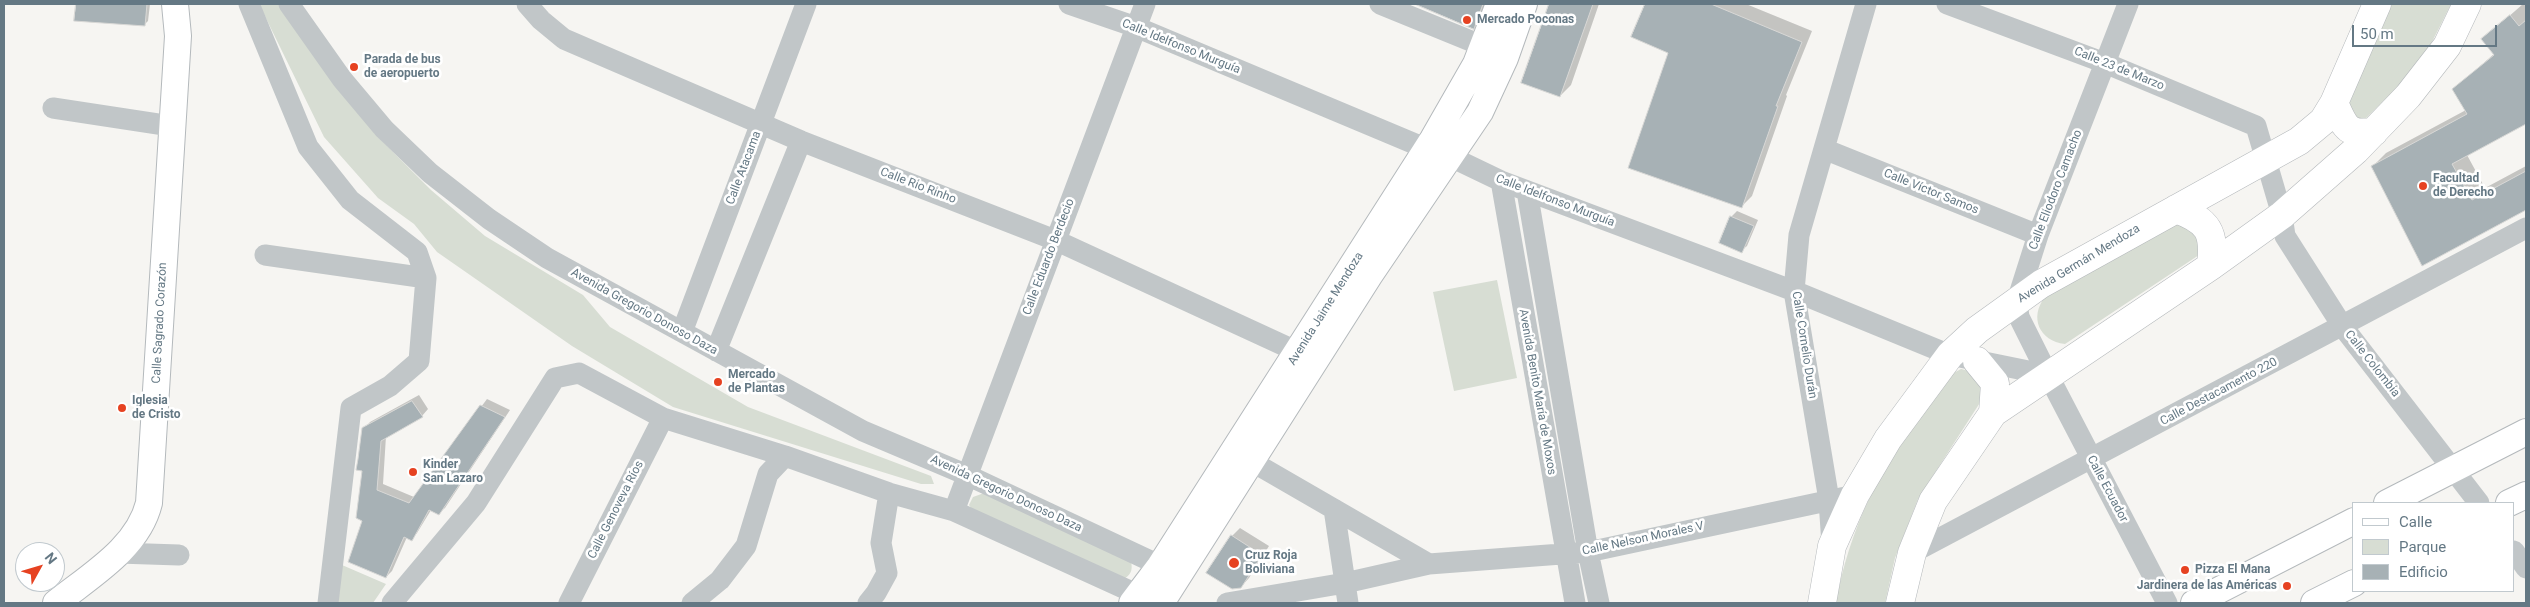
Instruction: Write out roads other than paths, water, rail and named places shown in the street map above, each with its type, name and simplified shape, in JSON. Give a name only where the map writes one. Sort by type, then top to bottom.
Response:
[{"type":"highway","name":"Avenida Germán Mendoza","points":[[1822,603],[1842,498],[1950,355],[1977,330],[2041,284],[2267,160],[2299,140],[2323,120],[2334,103],[2377,4]]},
{"type":"highway","points":[[1900,603],[1912,553],[1933,501],[1993,413],[2211,266],[2282,215],[2374,132],[2408,96],[2447,46],[2467,4]]},
{"type":"highway","points":[[2334,103],[2345,127],[2357,134],[2374,132]]},
{"type":"highway","points":[[2176,209],[2201,220],[2211,232],[2213,248],[2211,266]]},
{"type":"highway","points":[[1977,361],[1995,384],[1993,413]]},
{"type":"main road","name":"Calle Sagrado Corazón","points":[[56,603],[118,553],[135,535],[145,519],[149,503],[178,36],[175,4]]},
{"type":"main road","name":"Avenida Jaime Mendoza","points":[[1159,593],[1243,456],[1439,153],[1499,4]]},
{"type":"main road","name":"Avenida Jaime Mendoza","points":[[1439,153],[1480,112],[1505,58],[1524,4]]},
{"type":"main road","points":[[2389,502],[2526,432]]},
{"type":"main road","points":[[2511,502],[2526,494]]},
{"type":"main road","points":[[2194,603],[2352,521]]},
{"type":"main road","points":[[2314,603],[2352,584]]},
{"type":"street","points":[[249,4],[308,147],[350,200],[417,252],[426,278],[419,361],[390,386],[351,408],[328,603]]},
{"type":"street","name":"Avenida Gregorio Donoso Daza","points":[[289,4],[342,79],[384,129],[430,173],[489,219],[548,258],[863,431],[968,475],[1159,593]]},
{"type":"street","name":"Calle Rio Rinho","points":[[527,4],[541,20],[564,39],[801,141],[1056,240],[1307,356]]},
{"type":"street","name":"Calle Atacama","points":[[682,332],[806,4]]},
{"type":"street","name":"Calle Idelfonso Murguía","points":[[1069,4],[1136,27],[1439,153],[1501,181],[1794,291],[1950,355],[2048,375]]},
{"type":"street","name":"Calle Eduardo Berdecio","points":[[954,511],[1145,4]]},
{"type":"street","points":[[1380,4],[1483,46]]},
{"type":"street","name":"Calle Cornelio Durán","points":[[1842,498],[1794,291],[1799,235],[1866,4]]},
{"type":"street","name":"Calle 23 de Marzo","points":[[1947,4],[2105,63],[2256,126],[2282,215]]},
{"type":"street","name":"Calle Eliodoro Camacho","points":[[2016,301],[2038,235],[2128,4]]},
{"type":"street","points":[[52,108],[171,126]]},
{"type":"street","points":[[716,351],[801,141]]},
{"type":"street","name":"Calle Víctor Samos","points":[[1824,149],[2038,235]]},
{"type":"street","name":"Avenida Benito María de Moxos","points":[[1501,181],[1575,603]]},
{"type":"street","name":"Avenida Benito María de Moxos","points":[[1527,191],[1588,552],[1599,603]]},
{"type":"street","name":"Calle Colombia","points":[[2282,215],[2284,236],[2343,327],[2478,502]]},
{"type":"street","name":"Calle Destacamento 220","points":[[1912,553],[2343,327],[2526,228]]},
{"type":"street","points":[[265,255],[426,278]]},
{"type":"street","points":[[2016,301],[2019,317],[2048,375]]},
{"type":"street","points":[[392,603],[476,503],[555,378],[579,373],[663,418],[785,456],[889,493],[954,511],[1159,593]]},
{"type":"street","name":"Calle Ecuador","points":[[2048,375],[2167,603]]},
{"type":"street","name":"Calle Genoveva Ríos","points":[[569,603],[663,418]]},
{"type":"street","points":[[692,603],[720,580],[746,546],[768,474],[785,456]]},
{"type":"street","points":[[1243,456],[1429,564]]},
{"type":"street","points":[[868,603],[887,573],[881,543],[889,493]]},
{"type":"street","name":"Calle Nelson Morales V","points":[[1227,603],[1346,593],[1429,564],[1588,552],[1842,498]]},
{"type":"street","points":[[1334,509],[1346,593]]},
{"type":"street","points":[[2515,552],[2526,568]]},
{"type":"street","points":[[118,553],[179,555]]},
{"type":"place","name":"Mercado Poconas","points":[[1467,20]]},
{"type":"place","name":"Parada de bus de aeropuerto","points":[[354,67]]},
{"type":"place","name":"Facultad de Derecho","points":[[2423,186]]},
{"type":"place","name":"Mercado de Plantas","points":[[718,382]]},
{"type":"place","name":"Iglesia de Cristo","points":[[122,408]]},
{"type":"place","name":"Kinder San Lazaro","points":[[413,472]]},
{"type":"place","name":"Cruz Roja Boliviana","points":[[1234,563]]},
{"type":"place","name":"Pizza El Mana","points":[[2185,570]]},
{"type":"place","name":"Jardinera de las Américas","points":[[2287,586]]}]
